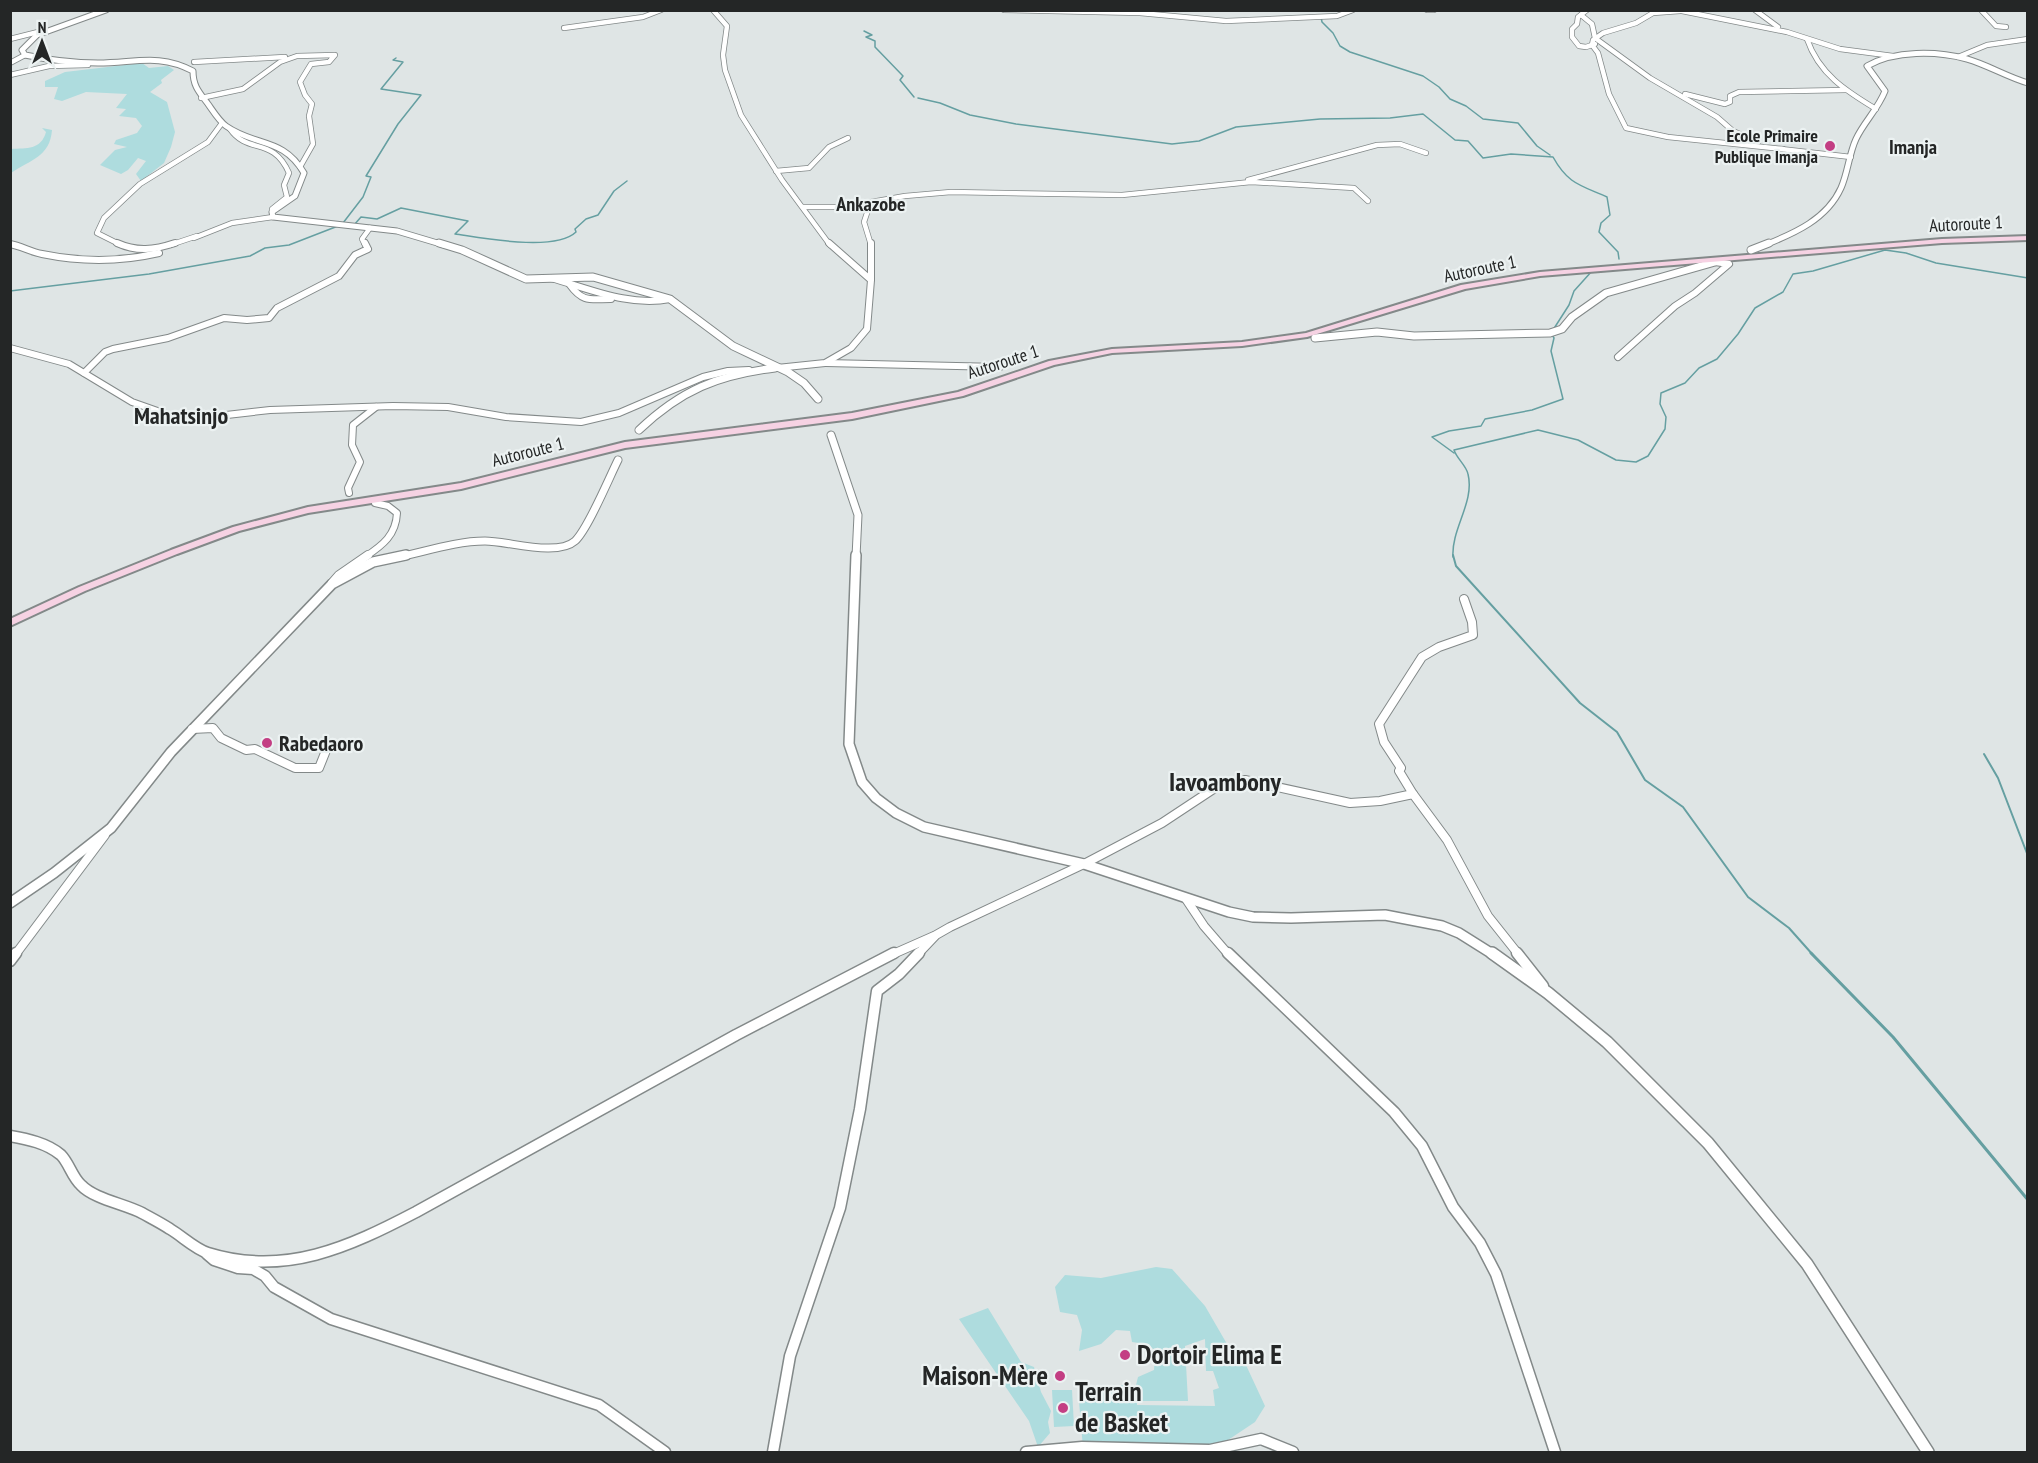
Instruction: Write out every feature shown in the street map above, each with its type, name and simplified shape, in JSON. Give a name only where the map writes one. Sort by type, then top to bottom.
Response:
[{"type":"main road","name":"Autoroute 1","points":[[10,617],[78,584],[240,523],[308,505],[460,481],[608,442],[850,411],[957,390],[1049,359],[1110,347],[1240,340],[1304,331],[1460,284],[1537,271],[1939,238],[2028,236]]},
{"type":"main road","name":"Autoroute 1","points":[[10,623],[82,589],[174,552],[236,529],[308,510],[461,486],[626,445],[852,416],[960,393],[1052,363],[1112,351],[1242,344],[1307,335],[1464,287],[1540,274],[2028,236]]},
{"type":"street","points":[[10,39],[53,30],[101,14],[106,10]]},
{"type":"street","points":[[564,28],[643,17],[661,10]]},
{"type":"street","points":[[1005,10],[1140,13],[1228,21],[1336,16],[1353,10]]},
{"type":"street","points":[[1427,10],[1434,10]]},
{"type":"street","points":[[1587,10],[1572,29],[1572,37],[1579,46],[1603,44]]},
{"type":"street","points":[[1701,13],[1707,10]]},
{"type":"street","points":[[1755,10],[1787,32]]},
{"type":"street","points":[[1981,10],[1996,26],[2006,27]]},
{"type":"street","points":[[712,11],[727,26],[723,55],[726,77],[736,97],[741,115],[826,241],[871,280]]},
{"type":"street","points":[[1595,37],[1653,14],[1679,11],[1701,13],[1787,32],[1840,49],[1893,56],[1959,57],[1976,49],[2013,38],[2028,39]]},
{"type":"street","points":[[1581,15],[1592,24],[1595,37],[1592,45]]},
{"type":"street","points":[[11,63],[24,52],[30,41],[53,30]]},
{"type":"street","points":[[1595,37],[1661,85],[1717,117],[1733,131],[1762,144],[1784,149]]},
{"type":"street","points":[[1807,39],[1814,62],[1826,76],[1876,109]]},
{"type":"street","points":[[1592,45],[1598,53],[1609,94],[1629,130],[1851,157]]},
{"type":"street","points":[[24,52],[88,63],[119,62]]},
{"type":"street","points":[[201,98],[243,89],[280,62],[297,56]]},
{"type":"street","points":[[194,62],[335,56],[329,62],[311,64],[300,82],[305,95],[312,104],[309,116],[313,144],[300,167]]},
{"type":"street","points":[[1751,250],[1811,225],[1822,215],[1839,191],[1856,140],[1885,91],[1867,66],[1874,60],[1893,56]]},
{"type":"street","points":[[1959,57],[2028,83]]},
{"type":"street","points":[[10,75],[49,66],[167,58],[180,63],[193,71],[193,84],[201,98],[222,123],[237,137],[276,153],[284,161],[289,173],[284,185],[287,197],[272,209],[273,214]]},
{"type":"street","points":[[1661,85],[1691,97],[1725,104],[1730,102],[1733,94],[1739,92],[1846,90]]},
{"type":"street","points":[[222,123],[205,145],[140,184],[104,218],[97,229],[98,233],[116,243],[145,251],[158,250],[223,226],[273,214],[406,233],[451,246],[526,279],[593,277],[670,299],[733,346],[804,383],[818,399]]},
{"type":"street","points":[[230,129],[280,148],[295,158],[304,172],[295,196],[273,214]]},
{"type":"street","points":[[777,171],[809,168],[829,147],[848,138]]},
{"type":"street","points":[[803,207],[870,204],[905,195],[951,192],[1122,195],[1185,190],[1238,183],[1377,145],[1400,144],[1426,153]]},
{"type":"street","points":[[1238,183],[1354,188],[1368,201]]},
{"type":"street","points":[[825,363],[851,348],[867,329],[872,249],[866,234],[864,214],[870,204]]},
{"type":"street","points":[[84,373],[105,352],[113,349],[168,338],[224,318],[247,320],[269,318],[277,308],[342,274],[355,255],[368,249],[362,239],[370,228]]},
{"type":"street","points":[[10,244],[20,245],[41,254],[74,260],[123,261],[160,253],[197,236]]},
{"type":"street","points":[[1315,338],[1392,331],[1414,336],[1550,333],[1562,328],[1572,317],[1606,293],[1715,262],[1729,264],[1675,306],[1618,357]]},
{"type":"street","points":[[549,278],[622,298],[651,303],[670,299]]},
{"type":"street","points":[[569,285],[578,296],[585,299],[622,298]]},
{"type":"street","points":[[10,348],[56,359],[132,402],[183,420],[270,410],[448,407],[506,417],[581,422],[619,413],[703,377],[728,371],[825,363],[1000,367]]},
{"type":"street","points":[[639,430],[669,402],[686,392],[734,372],[750,370]]},
{"type":"street","points":[[349,493],[348,488],[360,462],[352,445],[353,425],[376,407]]},
{"type":"street","points":[[831,435],[858,514],[849,744],[862,782],[876,798],[896,813],[924,827],[1084,864],[1133,878],[1186,898],[1253,917],[1385,915],[1442,926],[1459,933],[1512,966],[1607,1042],[1708,1143],[1807,1264],[1928,1452]]},
{"type":"street","points":[[332,584],[373,562],[474,542],[514,543],[546,549],[565,546],[575,541],[618,460]]},
{"type":"street","points":[[10,961],[171,752],[332,584],[337,576],[381,546],[397,523],[397,513],[375,503]]},
{"type":"street","points":[[1464,599],[1472,622],[1473,635],[1439,647],[1422,657],[1379,724],[1384,742],[1401,768],[1402,779],[1447,840],[1488,916],[1548,993]]},
{"type":"street","points":[[192,729],[213,728],[221,738],[246,750],[255,749],[294,768],[320,768],[329,743]]},
{"type":"street","points":[[206,1252],[246,1261],[298,1260],[310,1258],[390,1226],[736,1035],[899,951],[1084,864],[1162,823],[1218,786],[1245,780],[1350,803],[1380,801],[1413,794]]},
{"type":"street","points":[[10,903],[54,873],[111,828]]},
{"type":"street","points":[[1186,898],[1204,926],[1238,965],[1329,1048],[1356,1078],[1394,1112],[1422,1146],[1453,1207],[1480,1242],[1496,1274],[1555,1452]]},
{"type":"street","points":[[773,1452],[790,1356],[840,1208],[860,1109],[877,991],[899,974],[936,935]]},
{"type":"street","points":[[12,1137],[35,1141],[61,1155],[81,1186],[111,1201],[125,1204],[169,1228],[206,1252],[214,1260],[238,1268],[253,1269],[265,1276],[274,1287],[331,1319],[599,1405],[665,1452]]},
{"type":"street","points":[[1026,1452],[1082,1447],[1210,1450],[1261,1439],[1293,1452]]},
{"type":"shaded area","points":[[142,63],[149,68],[168,66],[174,70],[150,92],[167,102],[175,132],[164,163],[141,181],[136,174],[146,161],[138,158],[128,170],[121,174],[100,165],[115,150],[127,147],[114,144],[116,140],[137,133],[142,126],[136,118],[119,116],[126,109],[116,108],[127,94],[86,92],[62,101],[54,99],[58,87],[45,87],[45,81],[65,72]]},
{"type":"shaded area","points":[[42,128],[52,130],[43,152],[11,173],[11,149],[37,145],[46,132]]},
{"type":"shaded area","points":[[1156,1267],[1172,1269],[1205,1306],[1227,1344],[1239,1350],[1265,1406],[1255,1422],[1222,1444],[1194,1448],[1083,1448],[1078,1390],[1115,1389],[1115,1385],[1136,1385],[1138,1377],[1154,1370],[1155,1350],[1146,1344],[1132,1342],[1130,1331],[1116,1330],[1101,1344],[1079,1351],[1082,1330],[1077,1315],[1060,1312],[1055,1287],[1065,1275],[1101,1278]],"holes":[[[1205,1339],[1206,1371],[1213,1371],[1219,1388],[1213,1390],[1215,1406],[1137,1405],[1137,1401],[1188,1401],[1185,1346]]]},
{"type":"shaded area","points":[[988,1308],[1021,1362],[1034,1367],[1041,1392],[1051,1411],[1048,1422],[1050,1433],[1038,1447],[1029,1421],[959,1319]]},
{"type":"shaded area","name":"Terrain de Basket","points":[[1052,1390],[1072,1390],[1074,1426],[1054,1427]]},
{"type":"waterway","points":[[1321,17],[1322,22],[1333,33],[1340,46],[1350,52],[1423,76],[1439,87],[1450,99],[1466,106],[1483,119],[1518,123],[1537,146],[1550,155]]},
{"type":"waterway","points":[[864,31],[872,35],[866,37],[875,41],[875,47],[903,76],[900,80],[914,97]]},
{"type":"waterway","points":[[343,223],[363,197],[371,177],[366,176],[398,124],[421,95],[381,89],[403,62],[393,60],[396,58]]},
{"type":"waterway","points":[[918,98],[940,103],[970,115],[1016,124],[1172,144],[1199,141],[1236,127],[1320,119],[1390,118],[1423,114],[1455,140],[1468,141],[1483,158],[1511,154],[1553,157],[1570,178],[1607,197],[1610,215],[1601,223],[1599,232],[1618,252],[1619,259]]},
{"type":"waterway","points":[[354,225],[361,217],[377,219],[401,208],[468,221],[455,234],[518,242],[552,241],[566,238],[576,232],[575,229],[586,219],[598,215],[614,191],[627,181]]},
{"type":"waterway","points":[[10,291],[149,274],[250,256],[265,248],[289,245],[338,226]]},
{"type":"waterway","points":[[1453,555],[1455,536],[1466,505],[1469,484],[1467,471],[1454,450],[1538,430],[1578,440],[1616,460],[1636,462],[1648,456],[1665,429],[1666,417],[1660,404],[1661,393],[1685,383],[1699,368],[1717,359],[1738,334],[1755,308],[1783,292],[1793,274],[1813,271],[1885,250],[1906,253],[1936,263],[2028,278]]},
{"type":"waterway","points":[[1553,330],[1569,305],[1574,291],[1592,271]]},
{"type":"waterway","points":[[1454,453],[1432,437],[1449,431],[1481,426],[1485,419],[1532,410],[1563,399],[1551,351],[1554,338],[1551,333]]},
{"type":"waterway","points":[[1453,555],[1456,566],[1580,703],[1617,732],[1645,780],[1683,807],[1748,897],[1789,928],[1813,955]]},
{"type":"waterway","points":[[1984,754],[1998,778],[2028,856]]},
{"type":"waterway","points":[[1811,953],[1893,1037],[2028,1200]]},
{"type":"place","name":"Ecole Primaire Publique Imanja","points":[[1830,146]]},
{"type":"place","name":"Rabedaoro","points":[[267,743]]},
{"type":"place","name":"Dortoir Elima E","points":[[1125,1355]]},
{"type":"place","name":"Maison-Mère","points":[[1060,1376]]},
{"type":"place","name":"Terrain de Basket","points":[[1063,1408]]},
{"type":"district","name":"Imanja","points":[[1913,147]]},
{"type":"district","name":"Ankazobe","points":[[871,204]]},
{"type":"district","name":"Mahatsinjo","points":[[181,416]]},
{"type":"district","name":"Iavoambony","points":[[1225,782]]}]
